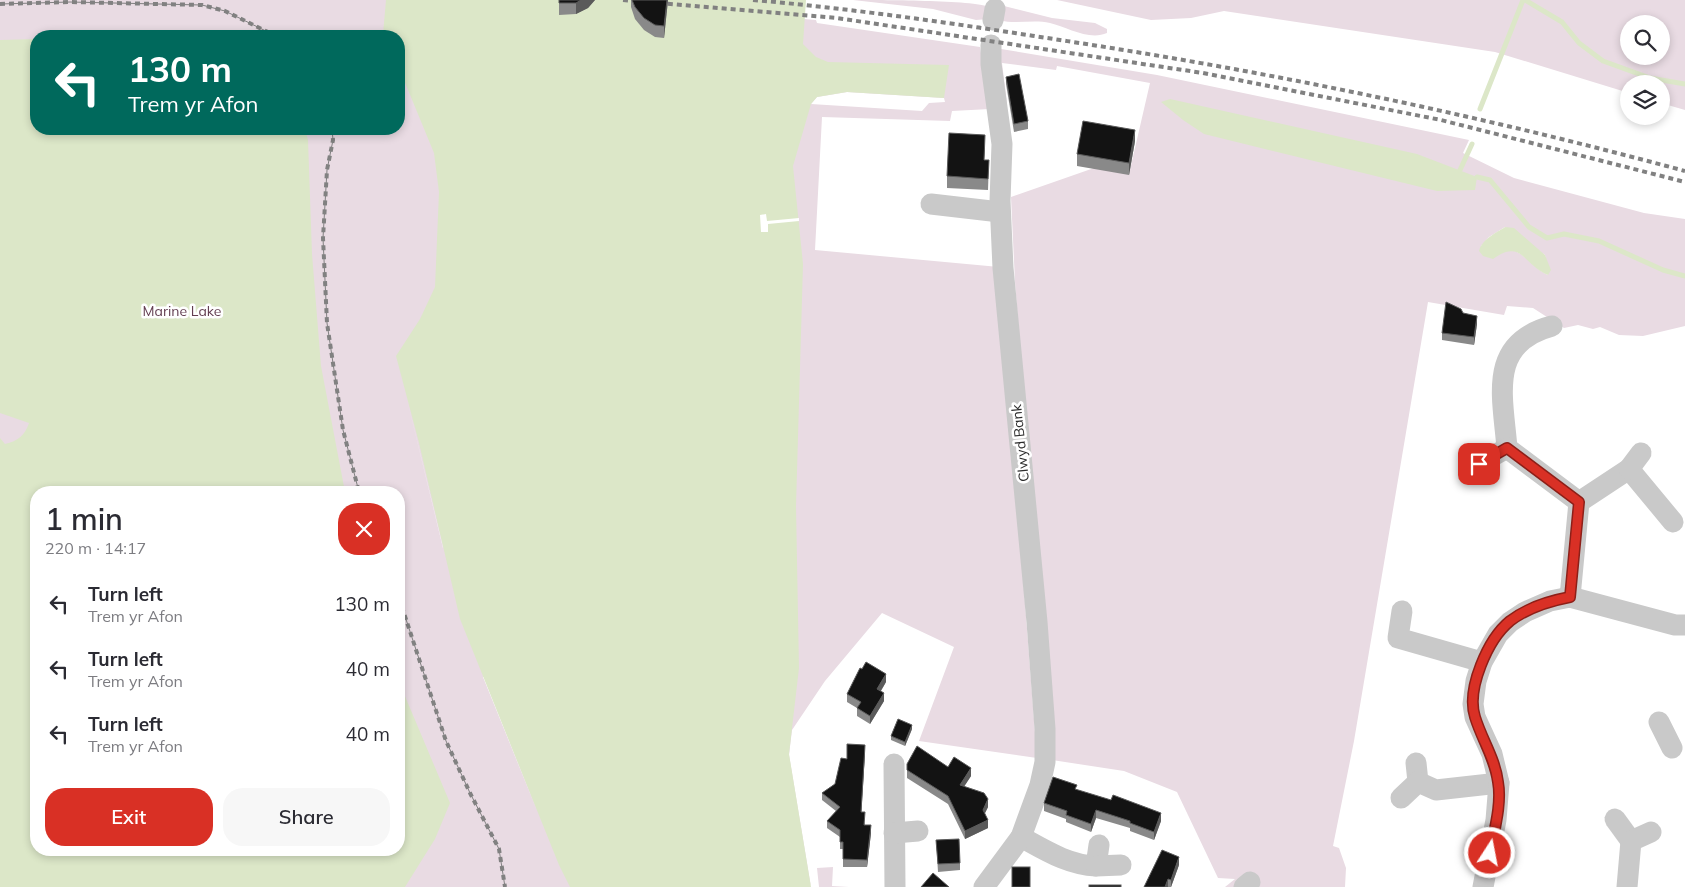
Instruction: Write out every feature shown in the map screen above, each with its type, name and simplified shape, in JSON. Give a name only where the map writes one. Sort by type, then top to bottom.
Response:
[{"type":"street","name":"Clwyd Bank","points":[[984,887],[1021,837],[1040,785],[1044,762],[1045,729],[1037,622],[1003,268],[1000,212],[1002,144],[990,46]]},
{"type":"street","points":[[931,204],[1000,212]]},
{"type":"street","points":[[1552,326],[1535,331],[1521,329],[1508,360],[1501,381],[1507,448],[1579,502]]},
{"type":"street","points":[[1479,464],[1507,448]]},
{"type":"street","points":[[1570,597],[1579,502],[1635,461],[1673,522]]},
{"type":"street","points":[[1483,887],[1496,820],[1499,783],[1492,754],[1475,717],[1473,704],[1476,681],[1482,662],[1498,634],[1510,622],[1525,612],[1550,601],[1570,597],[1675,625],[1685,625]]},
{"type":"street","points":[[1402,611],[1390,636],[1482,662]]},
{"type":"street","points":[[1659,722],[1674,754]]},
{"type":"street","points":[[894,764],[894,887]]},
{"type":"street","points":[[1401,798],[1417,772],[1436,790],[1499,783]]},
{"type":"street","points":[[1615,819],[1631,841],[1627,887]]},
{"type":"street","points":[[894,833],[918,831]]},
{"type":"street","points":[[1631,841],[1651,832]]},
{"type":"street","points":[[1021,837],[1064,860],[1082,866],[1121,865]]},
{"type":"street","points":[[1096,866],[1099,845]]},
{"type":"green space","name":"Marine Lake","points":[[0,0],[431,0],[651,887],[0,887]],"holes":[[[405,391],[443,547],[443,548]],[[483,677],[484,677],[538,813]]]},
{"type":"green space","points":[[853,0],[925,1],[980,5],[989,7],[988,19],[976,20],[933,9]]},
{"type":"green space","points":[[1057,0],[1685,0],[1685,110],[1670,106],[1670,75],[1620,75],[1620,90],[1495,52],[1224,11],[1191,18],[1151,20]]},
{"type":"green space","points":[[1004,6],[1052,18],[1095,23],[1107,29],[1107,33],[1093,35],[1050,23],[999,20]]},
{"type":"green space","points":[[804,19],[816,20],[817,23],[980,47],[990,109],[952,111],[950,121],[822,117],[815,250],[999,267],[1037,758],[919,741],[954,647],[882,613],[825,681],[792,730],[789,755],[811,887],[714,554]],"holes":[[[847,92],[944,98],[945,102],[929,103],[922,111],[811,104],[817,97]]]},
{"type":"green space","points":[[995,48],[1157,75],[1469,140],[1463,153],[1514,178],[1644,213],[1685,219],[1685,326],[1643,336],[1619,335],[1600,327],[1593,329],[1578,325],[1564,328],[1533,308],[1507,306],[1504,315],[1428,302],[1354,741],[1333,846],[1339,848],[1346,868],[1345,887],[1225,887],[1235,879],[1218,878],[1177,792],[1124,771],[1052,760],[1015,282],[1011,197],[1094,168],[1129,174],[1150,83],[1057,66],[1056,70],[1002,63],[1007,103],[1001,104]],"holes":[[[1505,227],[1545,255],[1548,275],[1517,252],[1505,248],[1481,246],[1489,237]]]},
{"type":"green space","points":[[833,867],[832,886],[849,887],[819,887],[817,868]]},
{"type":"shaded area","points":[[386,0],[806,0],[803,44],[816,57],[828,62],[949,65],[944,98],[847,92],[817,97],[811,104],[793,166],[803,264],[796,506],[799,668],[789,754],[811,887],[570,887],[559,865],[460,619],[419,443],[396,356],[420,319],[435,287],[439,192],[434,153],[405,83],[405,30],[383,30]]},
{"type":"shaded area","name":"Marine Lake","points":[[30,39],[30,135],[307,135],[312,254],[321,366],[344,486],[30,486],[30,856],[405,856],[405,696],[450,803],[435,839],[405,887],[0,887],[0,438],[5,444],[14,441],[23,434],[29,423],[0,413],[0,40]]},
{"type":"shaded area","points":[[1170,99],[1417,154],[1477,177],[1475,190],[1437,191],[1204,134],[1161,102]]},
{"type":"shaded area","points":[[1505,227],[1514,228],[1545,255],[1551,270],[1548,275],[1540,271],[1517,252],[1503,253],[1493,259],[1483,256],[1479,251],[1483,243]]},
{"type":"pier","points":[[766,214],[767,221],[799,218],[799,221],[768,224],[768,232],[761,232],[760,215]]},
{"type":"building","points":[[559,0],[581,0],[576,3],[559,3]]},
{"type":"building","points":[[632,0],[667,0],[664,26],[655,25],[644,18]]},
{"type":"building","points":[[1019,74],[1028,121],[1014,124],[1006,77]]},
{"type":"building","points":[[1083,121],[1135,130],[1129,163],[1077,154]]},
{"type":"building","points":[[949,133],[985,135],[984,160],[989,160],[988,179],[947,176]]},
{"type":"building","points":[[1446,302],[1461,309],[1463,313],[1477,316],[1474,337],[1442,333]]},
{"type":"building","points":[[866,662],[886,674],[877,689],[884,693],[870,716],[857,708],[861,702],[847,694],[860,668],[862,669]]},
{"type":"building","points":[[898,719],[912,725],[905,742],[891,736]]},
{"type":"building","points":[[847,744],[865,745],[861,812],[865,812],[864,825],[871,825],[867,860],[843,859],[843,842],[840,842],[840,830],[827,821],[840,807],[822,793],[835,784],[841,758],[847,759]]},
{"type":"building","points":[[917,746],[948,767],[954,757],[971,768],[960,785],[984,793],[988,799],[983,810],[988,820],[965,831],[948,796],[907,770],[907,764]]},
{"type":"building","points":[[1053,777],[1077,785],[1075,789],[1111,800],[1113,795],[1161,813],[1154,832],[1130,823],[1130,821],[1096,810],[1091,824],[1066,815],[1067,811],[1044,803]]},
{"type":"building","points":[[959,839],[960,863],[938,864],[936,840]]},
{"type":"building","points":[[1162,850],[1179,857],[1171,880],[1168,879],[1165,887],[1144,887]]},
{"type":"building","points":[[1012,867],[1030,867],[1030,887],[1012,887]]},
{"type":"building","points":[[933,873],[949,887],[921,887]]},
{"type":"building","points":[[1089,885],[1121,885],[1121,887],[1089,887]]},
{"type":"waterway","points":[[1480,109],[1523,0]]},
{"type":"waterway","points":[[1525,0],[1562,22],[1579,43],[1603,61],[1650,78],[1685,84]]},
{"type":"waterway","points":[[1460,170],[1472,144]]},
{"type":"waterway","points":[[1477,177],[1490,180],[1529,227],[1547,238],[1564,234],[1599,241],[1663,270],[1685,276]]},
{"type":"tram line","points":[[0,4],[70,2],[202,5],[225,11],[264,30]]},
{"type":"tram line","points":[[333,135],[327,170],[323,238],[327,323],[343,430],[357,486]]},
{"type":"tram line","points":[[405,616],[446,741],[499,849],[505,887]]},
{"type":"railway","points":[[623,0],[837,18],[1203,73],[1441,120],[1685,182]]},
{"type":"railway","points":[[753,0],[945,23],[1218,66],[1452,113],[1685,171]]},
{"type":"railway","points":[[0,4],[70,2],[202,5],[225,11],[264,30]]},
{"type":"railway","points":[[333,135],[327,170],[323,238],[327,323],[343,430],[357,486]]},
{"type":"railway","points":[[405,616],[446,741],[499,849],[505,887]]},
{"type":"route","points":[[1479,464],[1507,448],[1579,502],[1570,597],[1550,601],[1525,612],[1510,622],[1498,634],[1482,662],[1476,681],[1473,704],[1475,717],[1492,754],[1499,783],[1496,820],[1490,853]]}]
